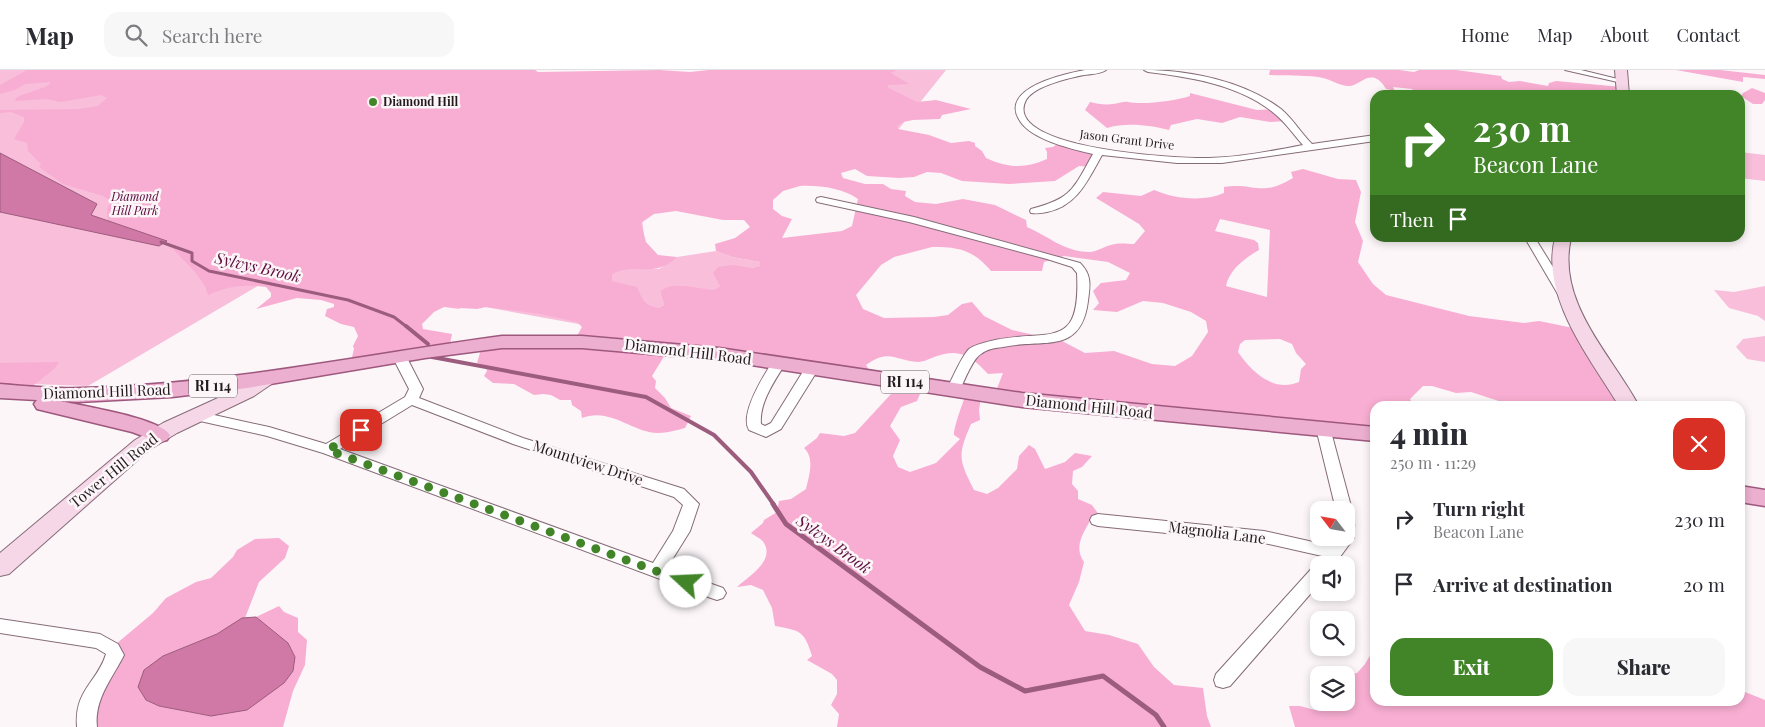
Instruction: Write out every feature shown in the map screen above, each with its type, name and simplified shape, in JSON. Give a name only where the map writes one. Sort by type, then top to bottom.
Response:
[{"type":"main road","name":"Diamond Hill Road","points":[[4,392],[111,395],[172,390],[266,379],[430,351],[502,342],[582,342],[681,350],[1050,403],[1370,433]]},
{"type":"main road","points":[[4,392],[139,426],[159,435]]},
{"type":"main road","points":[[1745,495],[1765,498]]},
{"type":"street","name":"Jason Grant Drive","points":[[1102,70],[1066,77],[1040,86],[1023,100],[1020,110],[1026,122],[1044,135],[1073,146],[1099,152],[1172,159],[1231,159],[1370,139]]},
{"type":"street","points":[[1148,70],[1180,75],[1233,88],[1258,98],[1279,112],[1310,147]]},
{"type":"street","points":[[1569,70],[1622,76],[1622,90]]},
{"type":"street","points":[[1035,211],[1053,209],[1069,200],[1099,152]]},
{"type":"street","points":[[821,200],[910,219],[1051,257],[1076,265],[1083,272],[1084,288],[1080,316],[1076,326],[1069,333],[1052,339],[1016,340],[986,346],[974,352],[953,390]]},
{"type":"street","points":[[1532,242],[1626,401]]},
{"type":"street","points":[[1562,242],[1559,253],[1560,269],[1568,300]]},
{"type":"street","points":[[328,450],[411,400],[416,389],[399,356]]},
{"type":"street","points":[[778,364],[763,392],[752,419],[754,427],[766,432],[776,426],[812,368]]},
{"type":"street","name":"Tower Hill Road","points":[[0,566],[128,457],[159,435],[247,392],[266,379]]},
{"type":"street","name":"Mountview Drive","points":[[411,400],[518,441],[679,493],[691,504],[687,521],[675,546],[656,571]]},
{"type":"street","points":[[196,416],[269,432],[328,450],[716,593]]},
{"type":"street","points":[[1323,428],[1342,501]]},
{"type":"street","name":"Magnolia Lane","points":[[1098,520],[1264,537],[1321,556]]},
{"type":"street","points":[[1332,556],[1340,546]]},
{"type":"street","points":[[1223,680],[1310,582]]},
{"type":"street","points":[[0,626],[100,642],[112,649],[115,656],[101,677],[87,704],[87,727]]},
{"type":"green space","name":"Diamond Hill Park","points":[[0,70],[499,70],[520,74],[738,75],[742,70],[946,70],[877,156],[634,152],[648,269],[659,269],[677,257],[716,251],[732,257],[760,262],[761,266],[751,268],[715,289],[660,292],[664,305],[653,308],[656,338],[474,305],[458,309],[268,280],[88,386],[0,383]]},
{"type":"green space","points":[[27,70],[535,70],[538,72],[659,70],[690,72],[709,70],[897,70],[891,73],[909,84],[889,85],[887,87],[917,102],[936,100],[971,109],[942,115],[940,119],[903,122],[897,126],[898,129],[929,135],[951,143],[969,141],[975,143],[975,146],[982,151],[986,158],[1001,164],[1016,166],[1024,166],[1047,159],[1045,148],[1053,147],[1060,142],[1100,152],[1092,167],[1079,166],[1055,181],[1009,184],[962,181],[941,173],[927,172],[914,177],[899,178],[867,176],[855,169],[841,173],[843,178],[865,184],[883,184],[891,189],[906,191],[905,196],[915,202],[936,204],[963,199],[995,205],[1026,220],[1027,227],[1057,243],[1072,249],[1089,252],[1115,244],[1134,244],[1145,231],[1139,224],[1096,198],[1103,192],[1141,196],[1154,190],[1171,196],[1207,198],[1224,193],[1224,187],[1273,187],[1293,178],[1291,172],[1303,169],[1338,179],[1356,180],[1361,192],[1355,222],[1363,241],[1358,262],[1373,284],[1386,295],[1469,316],[1524,323],[1539,321],[1588,331],[1629,401],[1499,401],[1471,392],[1456,393],[1432,386],[1423,386],[1410,399],[1411,401],[1370,401],[1370,433],[1297,426],[1284,417],[1275,424],[994,396],[1003,373],[988,374],[977,363],[966,356],[953,353],[918,362],[887,356],[881,357],[866,365],[874,378],[668,350],[652,376],[656,381],[655,388],[665,398],[671,408],[691,416],[685,428],[658,433],[648,432],[612,418],[593,415],[582,418],[581,411],[572,405],[571,400],[560,400],[551,395],[534,395],[514,384],[493,383],[484,376],[487,371],[486,366],[477,363],[482,346],[574,341],[582,327],[577,322],[540,314],[486,307],[477,309],[444,307],[434,312],[422,324],[423,329],[452,334],[449,349],[350,365],[353,346],[358,336],[354,327],[341,324],[325,316],[327,309],[334,307],[334,304],[321,300],[297,298],[256,309],[271,297],[271,293],[266,287],[258,286],[229,288],[208,295],[205,286],[195,272],[173,249],[108,223],[107,209],[111,201],[103,196],[63,184],[39,167],[41,164],[28,151],[27,143],[14,139],[24,122],[24,117],[11,112],[0,113],[0,110],[79,109],[98,106],[107,98],[101,95],[61,102],[46,99],[16,101],[15,99],[19,96],[45,87],[51,83],[49,82],[25,84],[15,90],[0,94],[0,85]],"holes":[[[800,186],[830,188],[845,192],[858,199],[852,226],[842,231],[782,238],[792,219],[782,216],[773,209],[773,200],[783,191]],[[676,211],[723,220],[744,220],[750,227],[735,238],[715,244],[716,251],[732,257],[760,262],[760,266],[751,268],[733,265],[718,267],[713,273],[720,286],[715,289],[679,286],[665,288],[660,292],[664,305],[658,308],[647,304],[637,287],[612,281],[612,274],[621,270],[660,268],[677,257],[658,255],[646,242],[641,223],[654,214]],[[1220,219],[1270,230],[1267,297],[1226,286],[1234,270],[1259,250],[1258,243],[1254,240],[1215,231]],[[932,247],[958,249],[972,254],[991,271],[1042,271],[1044,262],[1064,256],[1108,262],[1130,273],[1126,280],[1101,283],[1093,291],[1099,303],[1093,310],[1117,312],[1143,301],[1163,303],[1191,312],[1206,321],[1208,332],[1192,356],[1175,366],[1152,364],[1114,351],[1085,353],[1062,341],[1012,330],[984,316],[972,302],[962,304],[948,315],[884,318],[863,309],[856,295],[881,265],[894,257]],[[1280,339],[1292,344],[1296,353],[1306,364],[1301,369],[1299,382],[1280,385],[1256,373],[1238,352],[1240,344],[1245,340]]]},
{"type":"green space","points":[[1270,70],[1399,70],[1414,72],[1419,70],[1456,70],[1501,76],[1502,79],[1509,82],[1520,81],[1548,86],[1549,83],[1556,81],[1622,87],[1622,90],[1413,90],[1393,87],[1394,90],[1390,90],[1386,89],[1375,78],[1368,78],[1354,85],[1347,86],[1318,77],[1269,75]]},
{"type":"green space","points":[[1676,70],[1720,70],[1765,75],[1765,79],[1743,77],[1743,82]]},
{"type":"green space","points":[[1752,88],[1765,93],[1765,100],[1762,104],[1753,104],[1745,99],[1745,92]]},
{"type":"green space","points":[[1190,93],[1257,110],[1276,109],[1287,121],[1270,122],[1240,117],[1222,123],[1197,119],[1171,125],[1169,130],[1138,125],[1122,125],[1107,128],[1085,110],[1090,102],[1115,104],[1159,102],[1190,96]]},
{"type":"green space","points":[[1745,153],[1765,155],[1765,181],[1745,179]]},
{"type":"green space","points":[[1765,286],[1765,321],[1758,316],[1729,308],[1714,290],[1734,292]]},
{"type":"green space","points":[[1765,336],[1765,362],[1747,359],[1736,347],[1743,339]]},
{"type":"green space","points":[[59,362],[55,368],[24,393],[0,391],[0,363]]},
{"type":"green space","points":[[896,381],[922,389],[917,401],[901,407],[890,426],[900,440],[893,456],[898,467],[910,472],[936,463],[960,439],[954,435],[954,432],[966,394],[981,398],[980,420],[971,424],[962,451],[965,472],[974,490],[987,494],[998,488],[1017,469],[1019,456],[1029,445],[1035,449],[1045,469],[1065,462],[1075,453],[1092,456],[1082,467],[1073,471],[1072,484],[1078,491],[1078,499],[1092,505],[1102,519],[1090,521],[1082,536],[1079,547],[1084,562],[1079,582],[1069,605],[1085,631],[1109,635],[1138,644],[1154,667],[1174,685],[1203,688],[1207,716],[1211,727],[837,727],[839,714],[831,705],[837,694],[837,680],[832,674],[807,660],[812,656],[806,641],[800,633],[775,626],[772,608],[763,590],[751,585],[737,587],[759,568],[766,556],[764,543],[751,533],[764,520],[777,512],[779,501],[791,499],[806,489],[810,473],[810,462],[804,448],[817,438],[820,433],[844,436],[855,433],[891,394]]},
{"type":"green space","points":[[279,538],[289,546],[285,558],[259,582],[245,618],[217,634],[163,656],[146,700],[159,706],[211,716],[259,619],[256,617],[279,606],[284,612],[298,618],[298,632],[307,640],[305,665],[293,691],[283,727],[88,727],[116,644],[153,613],[166,598],[196,582],[211,578],[233,557],[237,550],[255,539]]},
{"type":"green space","points":[[1370,656],[1370,706],[1745,706],[1745,692],[1765,700],[1765,727],[1295,727],[1289,706],[1300,706],[1310,709],[1310,711],[1355,711],[1355,673]]},
{"type":"shaded area","points":[[0,153],[97,204],[91,215],[167,241],[159,246],[0,212]]},
{"type":"shaded area","points":[[256,617],[288,643],[295,657],[293,671],[284,683],[247,710],[211,716],[159,706],[146,700],[138,687],[144,670],[163,656],[217,634],[242,618]]},
{"type":"waterway","name":"Sylvys Brook","points":[[161,242],[192,253],[192,261],[209,271],[348,300],[394,317],[407,327]]},
{"type":"waterway","name":"Sylvys Brook","points":[[406,326],[428,344]]},
{"type":"waterway","name":"Sylvys Brook","points":[[432,357],[646,397],[714,435],[751,472],[774,505]]},
{"type":"waterway","name":"Sylvys Brook","points":[[773,504],[786,524],[980,667],[1025,691],[1103,676],[1156,715],[1164,727]]},
{"type":"place","name":"Diamond Hill","points":[[373,102]]},
{"type":"route","points":[[361,430],[328,450],[384,469],[686,582]]}]
